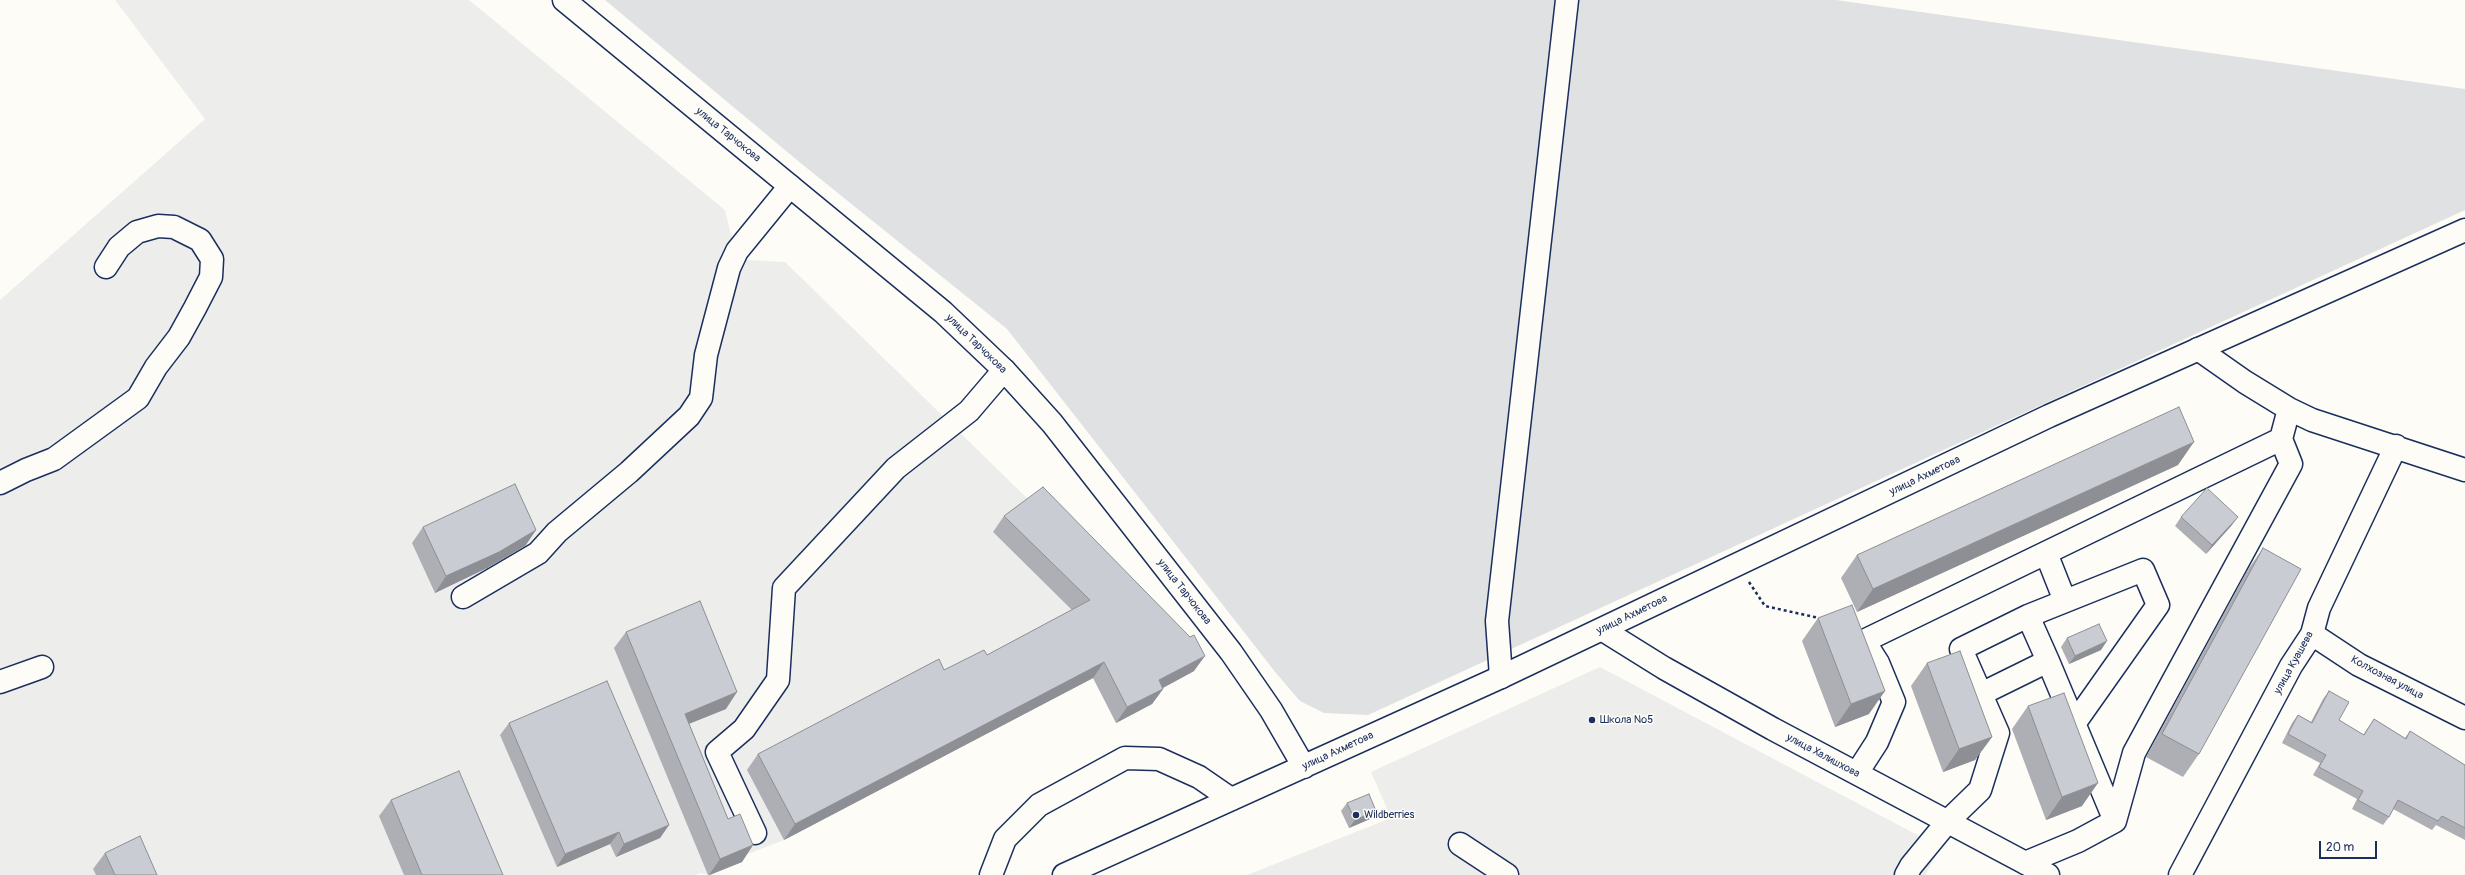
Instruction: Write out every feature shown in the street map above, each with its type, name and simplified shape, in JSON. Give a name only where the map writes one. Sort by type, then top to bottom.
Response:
[{"type":"main road","name":"улица Тарчокова","points":[[564,0],[943,312],[1004,370],[1052,423],[1231,652],[1271,710],[1304,767]]},
{"type":"main road","points":[[1501,677],[1497,621],[1566,0]]},
{"type":"main road","points":[[463,597],[538,553],[557,532],[629,472],[688,416],[702,398],[706,355],[729,268],[737,251],[790,186]]},
{"type":"main road","points":[[0,483],[26,470],[54,460],[138,398],[156,367],[179,337],[195,308],[211,277],[212,259],[200,240],[174,227],[158,226],[137,232],[119,247],[106,267]]},
{"type":"main road","name":"улица Ахметова","points":[[1064,875],[1603,630],[2050,416],[2465,230]]},
{"type":"main road","points":[[2198,349],[2289,410],[2312,420],[2396,446],[2465,470]]},
{"type":"main road","points":[[755,833],[717,752],[744,729],[778,680],[784,588],[896,468],[969,411],[1004,370]]},
{"type":"main road","points":[[2025,863],[2078,841],[2115,821],[2134,753],[2291,464],[2281,440],[2289,410]]},
{"type":"main road","points":[[1857,773],[1877,742],[1894,702],[1878,663],[1864,641],[2281,440]]},
{"type":"main road","name":"улица Куашева","points":[[2180,875],[2288,673],[2312,634],[2322,601],[2396,446]]},
{"type":"main road","points":[[2046,553],[2065,601]]},
{"type":"main road","points":[[1906,875],[1911,866],[1948,822],[1980,790],[1998,733],[1961,649],[2028,616],[2143,570],[2158,605],[2074,724]]},
{"type":"main road","points":[[2028,616],[2115,821]]},
{"type":"main road","name":"улица Халишхова","points":[[1603,630],[1664,668],[2048,875]]},
{"type":"main road","name":"Колхозная улица","points":[[2312,634],[2359,665],[2465,718]]},
{"type":"main road","points":[[1981,694],[2048,661]]},
{"type":"main road","points":[[0,682],[42,667]]},
{"type":"main road","points":[[991,875],[1005,839],[1039,805],[1125,758],[1159,759],[1199,777],[1231,799]]},
{"type":"main road","points":[[1460,844],[1507,875]]},
{"type":"path","points":[[1738,565],[1765,606],[1793,614],[1824,619]]},
{"type":"shaded area","points":[[115,0],[469,0],[725,210],[733,243],[748,260],[785,262],[1032,503],[1166,640],[784,840],[740,857],[742,862],[710,875],[701,873],[695,875],[0,875],[0,300],[205,119]]},
{"type":"shaded area","points":[[605,0],[1836,0],[2465,89],[2465,210],[1368,715],[1324,713],[1300,701],[1276,673],[1007,329],[803,165]]},
{"type":"shaded area","name":"Школа №5","points":[[1600,667],[1940,847],[1926,874],[1927,875],[1247,875],[1391,818],[1371,772]]},
{"type":"building","points":[[2179,407],[2194,442],[1873,589],[1857,555]]},
{"type":"building","points":[[515,484],[536,530],[499,552],[446,576],[423,527]]},
{"type":"building","points":[[1043,487],[1190,637],[1194,635],[1205,656],[1159,680],[1163,689],[1127,707],[1104,662],[795,824],[758,754],[939,659],[944,670],[984,650],[987,655],[1090,600],[1004,516]]},
{"type":"building","points":[[2207,488],[2238,517],[2212,545],[2181,517]]},
{"type":"building","points":[[2263,548],[2301,569],[2199,754],[2162,734]]},
{"type":"building","points":[[700,601],[737,692],[685,714],[728,819],[740,814],[753,845],[720,859],[626,632]]},
{"type":"building","points":[[1852,605],[1885,691],[1851,704],[1818,618]]},
{"type":"building","points":[[2099,624],[2107,641],[2075,656],[2067,638]]},
{"type":"building","points":[[1960,651],[1992,737],[1959,749],[1927,663]]},
{"type":"building","points":[[607,681],[669,825],[624,844],[619,832],[565,854],[509,723]]},
{"type":"building","points":[[2329,691],[2349,702],[2339,720],[2364,735],[2374,719],[2406,739],[2410,731],[2465,765],[2465,828],[2442,816],[2438,821],[2398,800],[2389,817],[2358,800],[2363,791],[2319,767],[2326,755],[2288,734],[2298,715],[2312,723]]},
{"type":"building","points":[[2064,693],[2098,783],[2062,797],[2028,706]]},
{"type":"building","points":[[459,771],[503,875],[422,875],[391,800]]},
{"type":"building","points":[[1369,794],[1376,811],[1355,820],[1347,803]]},
{"type":"building","points":[[140,836],[157,875],[115,875],[105,853]]},
{"type":"place","name":"Школа №5","points":[[1592,720]]},
{"type":"place","name":"Wildberries","points":[[1356,815]]}]
